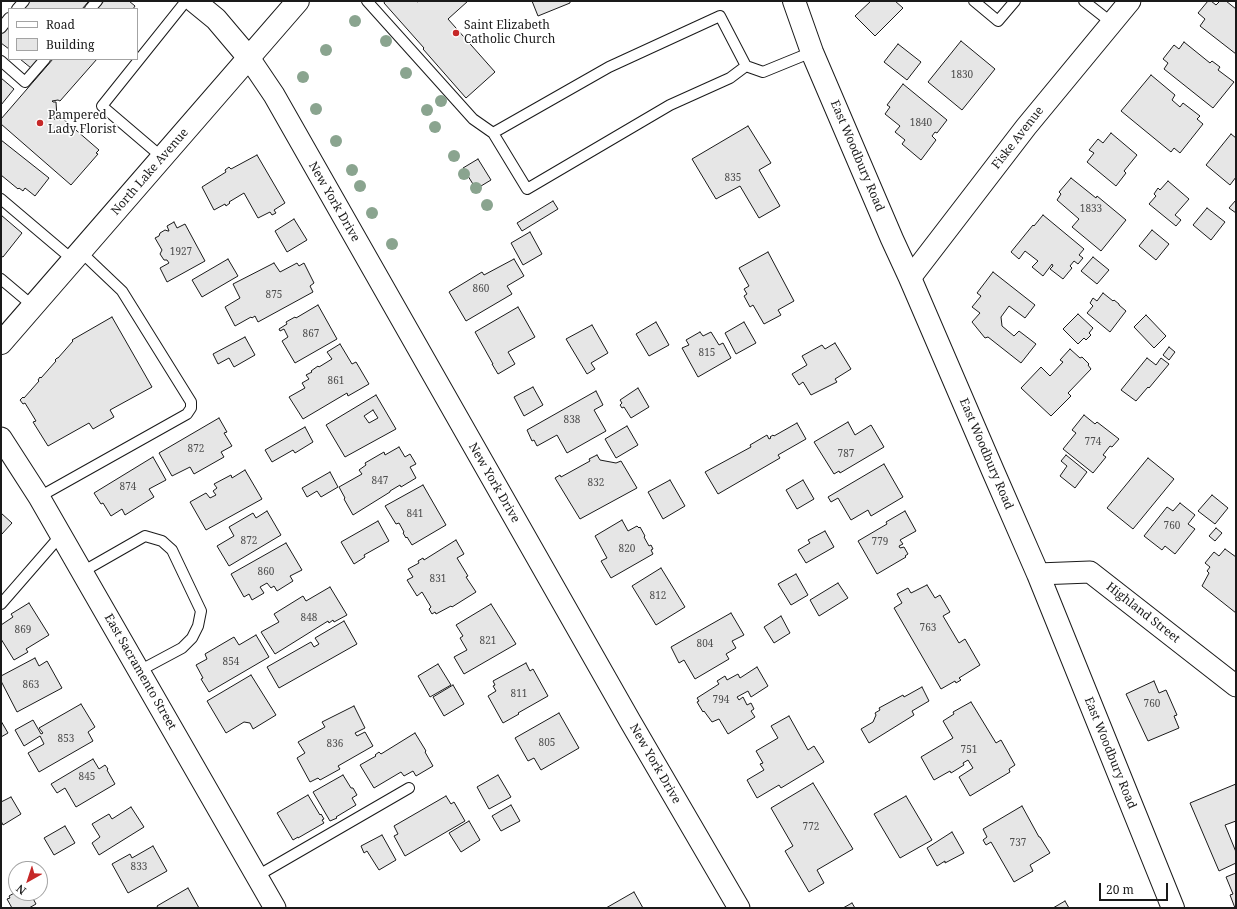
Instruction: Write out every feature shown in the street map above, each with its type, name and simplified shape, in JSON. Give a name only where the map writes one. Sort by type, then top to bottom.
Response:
[{"type":"main road","points":[[194,1],[216,19],[250,58]]},
{"type":"main road","name":"North Lake Avenue","points":[[1,343],[298,1]]},
{"type":"main road","name":"East Woodbury Road","points":[[794,1],[812,52],[992,471],[1038,574],[1173,908]]},
{"type":"street","name":"Fiske Avenue","points":[[910,278],[1026,127],[1130,1]]},
{"type":"street","name":"New York Drive","points":[[250,58],[274,95],[630,721],[739,908]]},
{"type":"street","name":"East Sacramento Street","points":[[1,438],[39,497],[275,908]]},
{"type":"street","name":"Highland Street","points":[[1038,574],[1090,572],[1236,686]]},
{"type":"lane","points":[[162,158],[102,106],[186,1]]},
{"type":"lane","points":[[367,1],[473,119],[493,133],[526,189],[670,104],[730,78],[746,66]]},
{"type":"lane","points":[[974,1],[998,21],[1015,1]]},
{"type":"lane","points":[[1084,1],[1112,23]]},
{"type":"lane","points":[[493,133],[610,67],[720,16],[746,66],[763,72],[812,52]]},
{"type":"lane","points":[[1,28],[8,19]]},
{"type":"lane","points":[[1,61],[25,82],[45,60]]},
{"type":"lane","points":[[1,199],[122,291],[191,402],[191,408],[187,414],[39,497]]},
{"type":"lane","points":[[1,279],[33,306]]},
{"type":"lane","points":[[1,604],[61,535]]},
{"type":"lane","points":[[82,572],[145,536],[162,541],[172,550],[201,611],[198,626],[192,638],[182,648],[139,671]]},
{"type":"lane","points":[[257,876],[409,788]]},
{"type":"building","points":[[28,1],[89,1],[83,8],[22,8]]},
{"type":"building","points":[[104,1],[129,1],[135,6],[134,8],[98,8]]},
{"type":"building","points":[[385,1],[468,1],[448,19],[495,72],[466,98],[384,3]]},
{"type":"building","points":[[532,1],[570,1],[570,3],[538,16]]},
{"type":"building","points":[[871,1],[895,1],[903,8],[875,36],[855,16]]},
{"type":"building","points":[[1208,1],[1211,1],[1216,5],[1220,1],[1226,1],[1236,9],[1236,54],[1200,26],[1205,19],[1198,13]]},
{"type":"building","points":[[8,24],[8,48],[1,43],[1,33]]},
{"type":"building","points":[[961,41],[995,69],[962,110],[928,82]]},
{"type":"building","points":[[1184,42],[1210,63],[1212,61],[1220,67],[1218,70],[1234,82],[1213,108],[1164,69],[1168,63],[1163,59],[1174,45],[1179,49]]},
{"type":"building","points":[[898,44],[921,62],[907,80],[884,62]]},
{"type":"building","points":[[21,60],[38,60],[31,68]]},
{"type":"building","points":[[52,60],[96,60],[60,101],[52,101],[56,102],[57,117],[54,117],[54,119],[60,120],[62,118],[99,150],[96,153],[98,154],[71,185],[1,124],[1,119]]},
{"type":"building","points":[[1151,75],[1175,95],[1172,100],[1180,107],[1183,103],[1200,116],[1197,119],[1203,124],[1180,153],[1174,148],[1171,152],[1121,111]]},
{"type":"building","points":[[1,78],[14,89],[1,105]]},
{"type":"building","points":[[903,84],[947,120],[937,133],[935,132],[932,136],[936,140],[921,160],[902,144],[905,140],[895,132],[900,126],[885,114],[890,107],[887,105]]},
{"type":"building","points":[[748,126],[771,163],[759,170],[780,206],[759,218],[740,186],[716,199],[692,159]]},
{"type":"building","points":[[1111,133],[1137,155],[1124,171],[1126,173],[1116,186],[1087,162],[1094,153],[1089,150],[1098,139],[1103,143]]},
{"type":"building","points":[[1231,134],[1236,138],[1236,177],[1230,185],[1206,165]]},
{"type":"building","points":[[1,140],[49,178],[35,196],[25,188],[23,191],[19,188],[18,189],[1,175]]},
{"type":"building","points":[[257,155],[285,203],[274,210],[276,213],[272,215],[270,212],[258,218],[244,193],[229,202],[230,203],[226,206],[225,204],[214,210],[202,187],[226,172],[225,170],[229,167],[231,169]]},
{"type":"building","points":[[478,159],[491,180],[476,189],[463,168]]},
{"type":"building","points":[[1071,178],[1096,198],[1097,196],[1126,220],[1101,251],[1072,227],[1079,219],[1057,200],[1061,194],[1059,192]]},
{"type":"building","points":[[1168,181],[1189,199],[1175,215],[1181,220],[1176,226],[1149,204],[1156,196],[1154,194],[1158,188],[1160,190]]},
{"type":"building","points":[[1236,200],[1236,213],[1229,208]]},
{"type":"building","points":[[553,201],[558,209],[522,231],[517,223]]},
{"type":"building","points":[[1207,208],[1225,222],[1211,240],[1193,225]]},
{"type":"building","points":[[1,215],[22,233],[3,257],[1,256]]},
{"type":"building","points":[[1043,215],[1084,249],[1079,255],[1083,258],[1078,264],[1074,261],[1070,266],[1072,268],[1063,279],[1050,269],[1053,266],[1052,264],[1043,276],[1032,267],[1038,261],[1025,251],[1019,259],[1011,252]]},
{"type":"building","points":[[294,219],[307,240],[287,252],[275,231]]},
{"type":"building","points":[[174,222],[177,228],[185,224],[205,261],[167,282],[160,268],[169,263],[167,260],[164,260],[160,254],[162,250],[155,238],[165,230],[169,231],[167,226]]},
{"type":"building","points":[[1152,230],[1169,244],[1156,260],[1139,246]]},
{"type":"building","points":[[530,232],[542,254],[523,265],[511,243]]},
{"type":"building","points":[[768,252],[794,301],[778,310],[781,315],[764,324],[753,305],[750,307],[744,296],[747,294],[744,289],[749,286],[739,268]]},
{"type":"building","points":[[1093,257],[1109,270],[1097,284],[1081,271]]},
{"type":"building","points":[[228,259],[238,276],[202,297],[192,280]]},
{"type":"building","points":[[514,259],[524,276],[507,286],[512,294],[466,321],[449,292],[482,272],[484,275]]},
{"type":"building","points":[[274,263],[280,272],[297,263],[299,266],[304,263],[314,283],[310,286],[313,292],[258,322],[255,316],[235,326],[225,307],[240,298],[233,284]]},
{"type":"building","points":[[993,272],[1035,305],[1025,318],[1009,306],[1001,317],[1002,326],[1014,336],[1019,331],[1036,344],[1021,363],[988,337],[985,338],[972,322],[980,313],[972,307],[981,296],[977,293]]},
{"type":"building","points":[[1103,293],[1113,301],[1114,300],[1126,311],[1110,332],[1087,313],[1093,306],[1090,303],[1093,298],[1097,301]]},
{"type":"building","points":[[318,305],[337,339],[295,363],[282,341],[288,337],[284,329],[280,331],[279,329],[287,324],[286,322]]},
{"type":"building","points":[[518,307],[535,337],[508,352],[515,364],[498,374],[475,332]]},
{"type":"building","points":[[1078,314],[1093,328],[1089,333],[1091,335],[1086,340],[1084,338],[1078,344],[1063,329]]},
{"type":"building","points":[[1146,315],[1166,336],[1154,348],[1134,327]]},
{"type":"building","points":[[112,317],[152,387],[110,410],[114,417],[93,429],[89,423],[48,446],[33,422],[36,421],[25,403],[23,404],[20,400],[23,397],[24,398],[39,381],[38,380],[40,377],[41,378],[56,361],[55,360],[73,341],[72,340]]},
{"type":"building","points":[[656,322],[669,345],[649,356],[636,334]]},
{"type":"building","points":[[744,322],[756,343],[736,354],[725,333]]},
{"type":"building","points":[[592,325],[608,353],[591,363],[595,369],[587,374],[566,339]]},
{"type":"building","points":[[700,332],[703,336],[711,332],[719,345],[723,343],[731,358],[698,377],[682,348],[689,345],[686,340]]},
{"type":"building","points":[[245,337],[255,355],[234,367],[229,358],[218,364],[213,354]]},
{"type":"building","points":[[835,343],[851,369],[835,379],[837,382],[811,395],[803,382],[799,385],[792,374],[807,365],[802,356],[822,345],[825,349]]},
{"type":"building","points":[[340,344],[352,364],[356,362],[369,384],[348,396],[347,393],[303,419],[289,397],[305,388],[302,383],[309,379],[306,375],[318,366],[319,367],[332,359],[327,352]]},
{"type":"building","points":[[1169,347],[1175,352],[1169,360],[1163,355]]},
{"type":"building","points":[[1070,349],[1080,358],[1082,357],[1089,364],[1088,365],[1091,369],[1068,393],[1071,396],[1051,416],[1021,388],[1041,367],[1050,376],[1063,362],[1060,360]]},
{"type":"building","points":[[1147,358],[1156,365],[1161,358],[1169,364],[1136,401],[1121,390]]},
{"type":"building","points":[[533,387],[543,405],[524,416],[514,397]]},
{"type":"building","points":[[638,388],[649,407],[631,418],[624,407],[622,408],[620,405],[622,403],[620,400]]},
{"type":"building","points":[[596,391],[603,405],[594,410],[606,431],[567,453],[557,435],[537,446],[534,440],[532,441],[527,430]]},
{"type":"building","points":[[376,395],[396,429],[345,457],[326,425]],"holes":[[[373,410],[378,418],[369,423],[364,416]]]},
{"type":"building","points":[[1084,415],[1095,424],[1097,422],[1119,439],[1112,447],[1110,446],[1103,455],[1106,457],[1093,473],[1063,449],[1076,433],[1072,430]]},
{"type":"building","points":[[219,418],[227,432],[224,433],[232,446],[221,452],[224,457],[194,474],[190,467],[172,476],[159,453]]},
{"type":"building","points":[[848,422],[855,435],[871,425],[884,447],[840,473],[839,471],[834,474],[814,442]]},
{"type":"building","points":[[797,423],[806,439],[778,455],[780,458],[718,494],[705,472],[751,447],[750,445],[767,435],[769,439],[773,435],[774,436]]},
{"type":"building","points":[[627,426],[638,445],[616,458],[605,439]]},
{"type":"building","points":[[305,427],[313,442],[295,453],[293,450],[272,462],[265,450]]},
{"type":"building","points":[[399,447],[405,457],[410,454],[416,464],[410,467],[416,478],[401,487],[400,485],[353,515],[339,487],[362,474],[359,470],[366,465],[365,463],[384,452],[385,455]]},
{"type":"building","points":[[597,455],[600,460],[616,463],[621,461],[637,488],[580,519],[555,478],[560,475],[561,477],[590,461],[589,459]]},
{"type":"building","points":[[1066,455],[1087,472],[1075,488],[1060,476],[1067,466],[1061,461]]},
{"type":"building","points":[[153,457],[166,480],[149,489],[154,497],[125,515],[122,509],[111,516],[103,503],[101,504],[94,493]]},
{"type":"building","points":[[1148,458],[1174,479],[1133,529],[1107,508]]},
{"type":"building","points":[[884,464],[903,497],[871,516],[868,510],[851,520],[838,498],[831,502],[828,497]]},
{"type":"building","points":[[245,470],[262,499],[206,530],[190,502],[206,493],[210,498],[216,495],[213,491],[217,488],[214,484],[231,475],[232,478]]},
{"type":"building","points":[[330,472],[338,487],[321,497],[317,491],[307,497],[302,488]]},
{"type":"building","points":[[670,480],[685,506],[663,519],[648,492]]},
{"type":"building","points":[[803,480],[814,499],[797,509],[786,490]]},
{"type":"building","points":[[423,485],[446,525],[412,545],[403,533],[404,532],[399,523],[396,524],[385,506]]},
{"type":"building","points":[[1212,495],[1228,508],[1215,524],[1198,511]]},
{"type":"building","points":[[1180,503],[1195,515],[1188,524],[1195,529],[1175,554],[1165,546],[1162,550],[1144,536],[1167,507],[1173,511]]},
{"type":"building","points":[[267,511],[281,535],[229,566],[217,546],[234,536],[229,527],[253,513],[256,518]]},
{"type":"building","points":[[905,511],[916,531],[900,540],[903,544],[899,546],[900,548],[904,547],[908,554],[905,556],[906,557],[877,574],[858,541],[887,524],[886,522]]},
{"type":"building","points":[[1,513],[12,523],[1,535]]},
{"type":"building","points":[[622,520],[628,531],[637,526],[639,528],[640,527],[649,546],[651,545],[653,549],[651,550],[653,554],[611,578],[601,561],[607,558],[595,536]]},
{"type":"building","points":[[378,521],[389,541],[364,555],[365,557],[354,564],[341,542]]},
{"type":"building","points":[[1216,528],[1222,533],[1215,541],[1209,536]]},
{"type":"building","points":[[825,531],[834,547],[806,563],[798,550],[810,543],[808,540]]},
{"type":"building","points":[[456,540],[464,554],[457,558],[468,576],[466,577],[476,592],[452,607],[451,606],[436,614],[435,612],[432,614],[429,609],[431,607],[422,592],[417,596],[407,580],[413,577],[408,569],[419,563],[418,561],[423,558],[424,560]]},
{"type":"building","points":[[286,543],[302,570],[290,576],[293,581],[277,591],[274,586],[271,588],[267,583],[260,587],[264,593],[252,600],[249,594],[244,597],[231,574]]},
{"type":"building","points":[[1225,549],[1236,557],[1236,613],[1202,586],[1209,573],[1207,571],[1210,567],[1205,563],[1214,552],[1219,556]]},
{"type":"building","points":[[661,568],[685,607],[656,625],[632,586]]},
{"type":"building","points":[[796,574],[808,595],[791,605],[778,584]]},
{"type":"building","points":[[838,583],[848,598],[819,616],[810,600]]},
{"type":"building","points":[[927,585],[935,598],[940,595],[950,612],[943,616],[959,643],[965,639],[980,665],[959,678],[961,680],[956,683],[955,681],[941,689],[894,608],[902,603],[897,594],[908,588],[911,593]]},
{"type":"building","points":[[330,587],[347,615],[334,622],[333,620],[329,623],[328,621],[275,654],[261,632],[279,622],[274,614],[303,596],[306,601]]},
{"type":"building","points":[[29,603],[49,635],[26,649],[28,652],[14,660],[1,639],[1,625],[13,617],[11,614]]},
{"type":"building","points":[[491,604],[516,644],[464,674],[454,657],[467,650],[460,638],[463,636],[456,625]]},
{"type":"building","points":[[731,613],[744,635],[732,641],[736,648],[726,654],[729,659],[695,679],[684,660],[679,663],[671,647]]},
{"type":"building","points":[[781,616],[790,633],[774,643],[764,627]]},
{"type":"building","points":[[344,621],[357,644],[279,688],[267,667],[311,642],[314,647],[319,644],[315,638]]},
{"type":"building","points":[[256,635],[269,657],[209,692],[201,679],[203,678],[196,665],[207,659],[205,654],[234,637],[239,645]]},
{"type":"building","points":[[35,658],[39,666],[47,661],[62,688],[17,712],[1,681],[1,676]]},
{"type":"building","points":[[526,663],[530,671],[533,669],[548,696],[503,723],[488,696],[496,691],[493,686],[495,685],[493,681]]},
{"type":"building","points":[[438,664],[451,685],[430,697],[418,676]]},
{"type":"building","points":[[757,667],[768,686],[751,697],[748,691],[737,697],[739,700],[743,697],[747,705],[751,703],[754,709],[751,711],[755,717],[728,734],[719,719],[712,722],[704,711],[703,712],[697,702],[699,701],[697,698],[719,684],[717,681],[725,676],[727,680],[738,674],[740,678]]},
{"type":"building","points":[[251,675],[276,715],[253,729],[250,723],[244,722],[226,733],[207,701]]},
{"type":"building","points":[[1154,681],[1159,693],[1166,690],[1177,715],[1174,716],[1179,728],[1148,741],[1126,694]]},
{"type":"building","points":[[453,685],[464,704],[444,716],[433,697]]},
{"type":"building","points":[[922,687],[929,701],[912,711],[914,715],[869,743],[861,729],[873,722],[876,715],[875,713],[880,710],[879,708]]},
{"type":"building","points":[[971,702],[996,743],[1001,740],[1015,765],[1009,769],[1010,772],[970,796],[959,777],[973,768],[968,760],[963,763],[964,765],[951,773],[950,771],[934,780],[921,757],[953,738],[943,721],[954,714],[953,712]]},
{"type":"building","points":[[81,704],[95,727],[88,732],[93,741],[39,772],[28,753],[44,744],[40,736],[24,746],[15,730],[33,720],[41,734],[43,733],[39,728]]},
{"type":"building","points":[[354,706],[365,728],[355,733],[357,736],[365,732],[373,746],[338,766],[340,769],[320,780],[318,778],[310,782],[297,758],[305,753],[298,742],[325,727],[322,722]]},
{"type":"building","points":[[559,713],[579,748],[541,770],[534,758],[528,761],[515,738]]},
{"type":"building","points":[[789,716],[808,750],[814,746],[824,762],[781,788],[779,785],[757,798],[747,780],[764,770],[760,764],[763,763],[756,751],[778,738],[771,726]]},
{"type":"building","points":[[1,721],[8,733],[1,737]]},
{"type":"building","points":[[415,733],[433,766],[416,776],[413,771],[404,776],[401,772],[374,788],[360,765],[376,756],[375,755],[379,752],[381,754]]},
{"type":"building","points":[[93,759],[99,769],[105,765],[115,784],[76,807],[65,788],[57,793],[51,784]]},
{"type":"building","points":[[343,775],[357,795],[352,798],[356,805],[330,821],[313,792]]},
{"type":"building","points":[[498,775],[511,797],[489,809],[477,787]]},
{"type":"building","points":[[813,783],[853,849],[817,870],[824,883],[809,892],[785,851],[793,846],[771,808]]},
{"type":"building","points":[[1236,784],[1236,821],[1225,825],[1236,852],[1236,863],[1219,871],[1190,803]]},
{"type":"building","points":[[308,795],[324,819],[322,820],[324,823],[293,840],[277,813]]},
{"type":"building","points":[[446,796],[451,804],[454,802],[465,821],[405,856],[394,836],[398,834],[394,826]]},
{"type":"building","points":[[906,796],[932,840],[900,858],[874,814]]},
{"type":"building","points":[[11,797],[21,814],[3,825],[1,821],[1,802]]},
{"type":"building","points":[[511,805],[520,821],[501,831],[492,816]]},
{"type":"building","points":[[1022,806],[1039,837],[1050,853],[1030,865],[1033,871],[1014,882],[991,842],[986,845],[983,840],[987,837],[983,829]]},
{"type":"building","points":[[131,807],[144,827],[99,855],[92,843],[100,837],[92,824],[109,814],[112,819]]},
{"type":"building","points":[[469,821],[480,840],[461,852],[449,833]]},
{"type":"building","points":[[65,826],[75,843],[54,855],[44,838]]},
{"type":"building","points":[[952,832],[964,853],[937,866],[927,848]]},
{"type":"building","points":[[382,835],[396,860],[379,870],[367,851],[364,853],[361,846]]},
{"type":"building","points":[[153,846],[167,871],[128,893],[112,864],[130,854],[132,858]]},
{"type":"building","points":[[1236,873],[1235,908],[1230,895],[1233,894],[1226,877]]},
{"type":"building","points":[[188,888],[199,908],[158,908],[157,906]]},
{"type":"building","points":[[634,892],[643,908],[606,908]]},
{"type":"building","points":[[8,901],[34,901],[36,904],[29,908],[12,908]]},
{"type":"building","points":[[1065,901],[1069,908],[1053,908]]},
{"type":"building","points":[[852,903],[855,908],[843,908]]},
{"type":"place","name":"Saint Elizabeth Catholic Church","points":[[456,33]]},
{"type":"place","name":"Pampered Lady Florist","points":[[40,123]]}]
